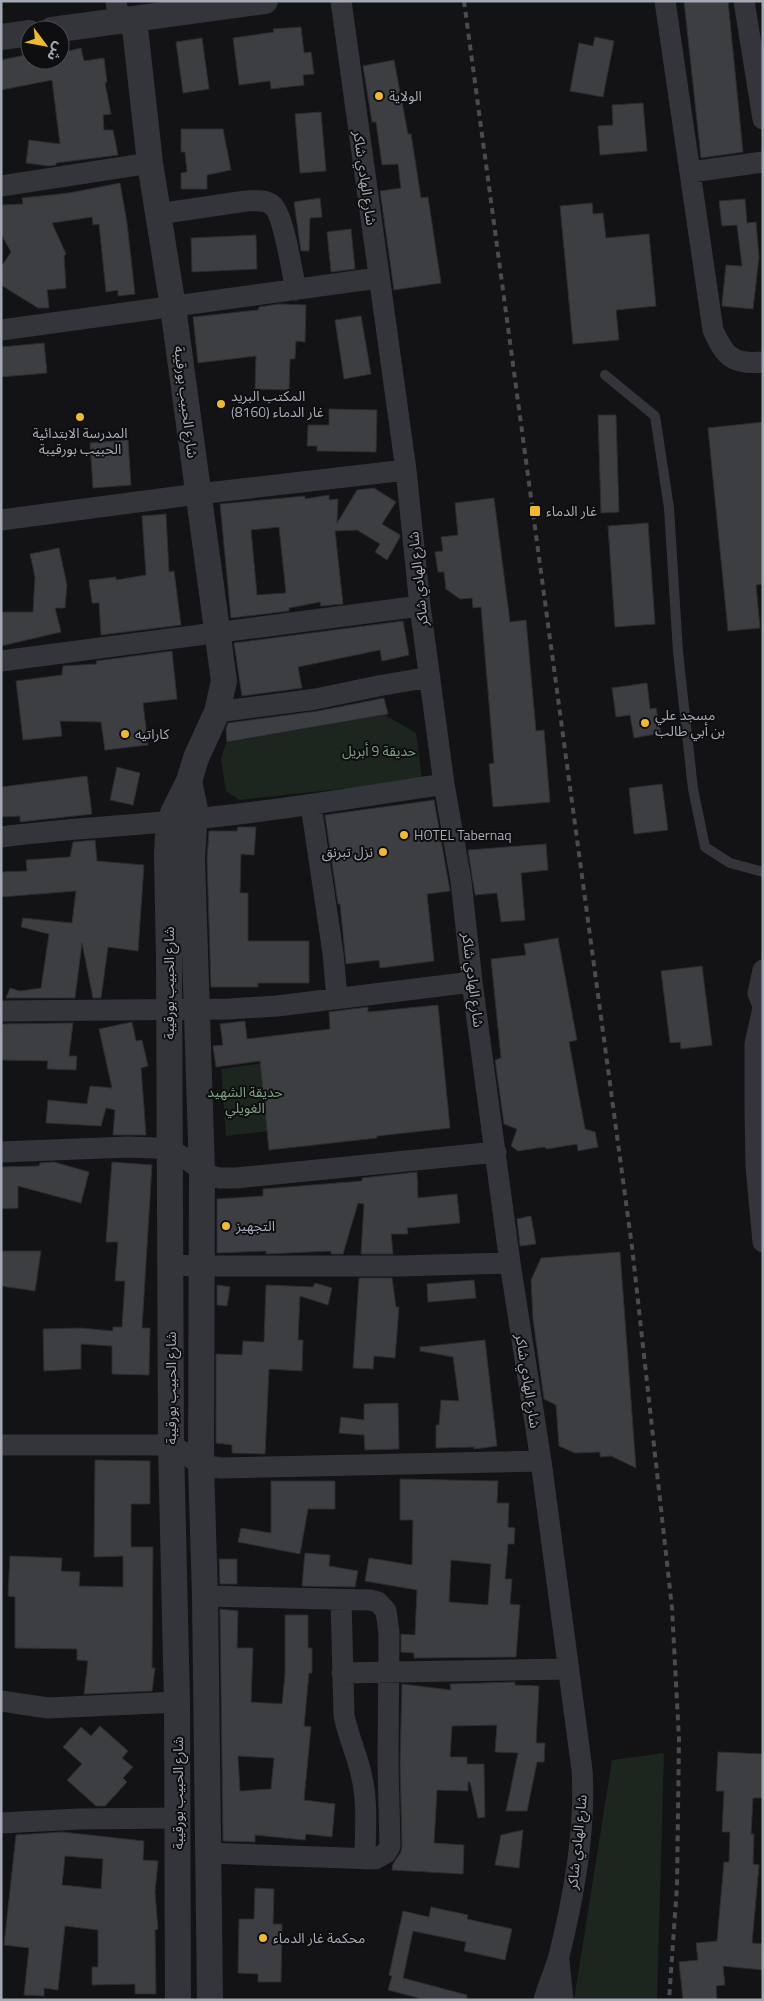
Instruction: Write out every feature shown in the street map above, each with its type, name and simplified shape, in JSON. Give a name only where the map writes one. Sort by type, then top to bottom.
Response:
[{"type":"street","points":[[70,26],[123,14],[265,1]]},
{"type":"street","name":"شارع الهادي شاكر","points":[[341,1],[406,470],[420,606],[444,784],[461,881],[472,982],[510,1263],[541,1461],[578,1741],[583,1798],[572,1891],[558,1959],[544,2000]]},
{"type":"street","points":[[665,1],[714,330],[722,349],[728,356],[749,363],[763,362]]},
{"type":"street","points":[[744,1],[763,120]]},
{"type":"street","name":"شارع الحبيب بورقيبة","points":[[123,14],[173,307],[224,682],[217,712],[196,758],[190,781],[173,813],[183,820],[192,858],[202,1172],[200,1266],[201,1464],[205,1596],[210,2000]]},
{"type":"street","points":[[1,37],[20,34]]},
{"type":"street","points":[[691,172],[763,162]]},
{"type":"street","points":[[1,186],[150,164]]},
{"type":"street","points":[[158,214],[246,201],[260,200],[271,204],[278,212],[296,290]]},
{"type":"street","points":[[1,330],[378,278]]},
{"type":"street","points":[[1,520],[198,494],[406,470]]},
{"type":"street","points":[[1,661],[420,606]]},
{"type":"street","points":[[217,712],[316,699],[430,677]]},
{"type":"street","points":[[1,837],[57,830],[183,820],[311,805],[444,784]]},
{"type":"street","points":[[311,805],[333,953],[337,998]]},
{"type":"street","name":"شارع الحبيب بورقيبة","points":[[178,2000],[178,1702],[171,1446],[167,855],[168,835],[183,820]]},
{"type":"street","points":[[763,970],[759,980],[758,993],[763,1007],[755,1044],[756,1166],[763,1242]]},
{"type":"street","points":[[1,1011],[169,1010],[276,1006],[472,982]]},
{"type":"street","points":[[1,1152],[128,1147],[170,1150],[187,1159],[202,1172],[212,1177],[236,1178],[496,1152]]},
{"type":"street","points":[[170,1265],[399,1266],[510,1263]]},
{"type":"street","points":[[1,1445],[163,1445],[171,1446],[187,1454],[201,1464],[221,1468],[261,1469],[541,1461]]},
{"type":"street","points":[[205,1596],[378,1602],[386,1611],[389,1620],[390,1672],[388,1762],[390,1846],[386,1853],[380,1857],[365,1859],[208,1853]]},
{"type":"street","points":[[341,1600],[344,1715],[347,1732],[363,1779],[365,1859]]},
{"type":"street","points":[[342,1673],[567,1669]]},
{"type":"street","points":[[1,1702],[48,1708],[178,1702]]},
{"type":"street","points":[[1,1823],[79,1819],[177,1818]]},
{"type":"street","name":"شارع الهادي شاكر","points":[[558,1959],[563,2000]]},
{"type":"lane","points":[[605,375],[655,416],[669,508],[678,652],[693,789],[705,847],[730,863],[763,872]]},
{"type":"green space","name":"حديقة 9 أبريل","points":[[385,715],[416,733],[422,780],[239,800],[226,791],[221,759],[226,743]]},
{"type":"green space","name":"حديقة الشهيد الغويلي","points":[[263,1063],[269,1131],[226,1136],[221,1069]]},
{"type":"green space","points":[[664,1753],[657,2000],[574,2000],[612,1760]]},
{"type":"building","points":[[684,1],[728,1],[743,152],[701,158]]},
{"type":"building","points":[[301,27],[304,53],[311,52],[314,74],[303,75],[304,85],[271,89],[270,81],[239,85],[233,38],[274,32],[273,29]]},
{"type":"building","points":[[595,37],[614,41],[603,97],[570,91],[579,43],[593,46]]},
{"type":"building","points":[[202,38],[209,89],[183,93],[176,42]]},
{"type":"building","points":[[81,48],[84,61],[104,58],[107,82],[105,83],[111,114],[103,115],[104,130],[113,130],[118,155],[56,163],[56,165],[49,166],[26,163],[29,140],[60,144],[52,80],[1,90],[1,60],[20,56],[20,70],[70,70],[70,51]]},
{"type":"building","points":[[394,60],[408,134],[411,134],[421,198],[428,197],[441,283],[394,290],[380,191],[401,188],[398,164],[382,165],[376,122],[372,122],[363,66]]},
{"type":"building","points":[[643,103],[647,151],[600,155],[598,126],[613,125],[612,105]]},
{"type":"building","points":[[321,112],[326,171],[300,173],[295,114]]},
{"type":"building","points":[[181,129],[223,129],[231,170],[207,175],[207,189],[181,189],[181,173],[187,172],[185,152],[181,152]]},
{"type":"building","points":[[120,183],[127,223],[135,294],[118,296],[118,290],[106,292],[99,224],[93,225],[92,217],[52,223],[66,254],[64,256],[66,288],[47,290],[49,308],[38,308],[1,285],[1,267],[11,252],[1,234],[1,205],[23,204],[22,198],[69,193]]},
{"type":"building","points":[[320,198],[322,217],[310,218],[309,251],[301,251],[294,202]]},
{"type":"building","points":[[745,199],[747,223],[756,222],[759,257],[753,309],[722,306],[726,265],[742,266],[737,225],[722,226],[719,201]]},
{"type":"building","points":[[592,203],[593,214],[603,213],[606,238],[649,234],[656,306],[616,310],[619,340],[573,344],[560,206]]},
{"type":"building","points":[[351,229],[355,269],[331,272],[327,232]]},
{"type":"building","points":[[256,235],[257,269],[192,272],[191,238]]},
{"type":"building","points":[[279,304],[306,305],[305,342],[296,341],[295,359],[290,359],[289,390],[255,389],[256,356],[198,363],[193,317],[258,310],[259,307]]},
{"type":"building","points":[[361,316],[371,374],[344,379],[335,320]]},
{"type":"building","points":[[44,343],[47,373],[1,377],[1,347]]},
{"type":"building","points":[[329,409],[377,410],[376,452],[317,451],[317,446],[307,446],[308,425],[329,425]]},
{"type":"building","points":[[598,415],[616,415],[619,512],[601,513]]},
{"type":"building","points":[[763,422],[763,584],[756,585],[760,628],[728,631],[708,428]]},
{"type":"building","points":[[128,440],[131,485],[93,488],[90,443]]},
{"type":"building","points":[[374,488],[396,502],[382,524],[400,535],[387,560],[375,552],[380,544],[357,530],[335,531],[343,604],[321,606],[320,602],[289,608],[289,611],[231,618],[220,504],[305,496],[305,499],[329,495],[329,500],[338,499],[337,523],[357,490]],"holes":[[[279,527],[286,593],[257,595],[251,530]]]},
{"type":"building","points":[[494,498],[510,622],[526,620],[536,731],[544,730],[550,802],[493,807],[489,764],[494,763],[481,607],[473,608],[472,598],[460,599],[446,589],[444,572],[438,572],[435,552],[443,551],[441,537],[458,535],[455,503]]},
{"type":"building","points":[[166,514],[169,572],[174,571],[181,625],[101,635],[99,603],[92,603],[89,580],[116,577],[116,580],[146,575],[142,516]]},
{"type":"building","points":[[648,523],[655,624],[615,627],[608,526]]},
{"type":"building","points":[[59,548],[67,585],[65,608],[55,608],[61,632],[1,646],[1,612],[33,612],[35,577],[30,554]]},
{"type":"building","points":[[403,621],[409,655],[382,661],[380,650],[298,667],[302,688],[242,696],[234,643]]},
{"type":"building","points":[[172,651],[177,699],[143,703],[148,745],[105,750],[101,722],[60,721],[62,736],[23,740],[16,681],[62,675],[63,666],[97,664],[96,661]]},
{"type":"building","points":[[647,683],[650,709],[656,708],[661,733],[634,738],[630,715],[616,717],[612,688]]},
{"type":"building","points":[[384,698],[388,714],[227,742],[226,729],[228,723],[318,711]]},
{"type":"building","points":[[117,767],[140,773],[133,805],[110,800]]},
{"type":"building","points":[[87,776],[92,814],[20,822],[20,816],[1,817],[1,787]]},
{"type":"building","points":[[662,784],[668,830],[634,834],[629,788]]},
{"type":"building","name":"نزل تبرنق","points":[[434,800],[450,891],[427,894],[434,961],[380,968],[379,960],[346,964],[340,904],[338,904],[325,815]]},
{"type":"building","points":[[238,827],[256,827],[254,855],[241,854],[240,893],[248,893],[248,941],[309,941],[309,983],[258,983],[258,987],[211,987],[207,859],[209,831],[237,831]]},
{"type":"building","points":[[95,840],[97,861],[144,865],[138,951],[108,947],[101,998],[93,998],[82,943],[75,998],[6,998],[10,988],[20,991],[41,988],[49,934],[21,927],[23,918],[72,923],[76,891],[1,897],[1,872],[27,871],[26,860],[70,857],[73,842]]},
{"type":"building","points":[[546,844],[548,870],[521,873],[525,920],[501,922],[497,893],[475,895],[468,850]]},
{"type":"building","points":[[558,938],[577,1040],[569,1042],[585,1129],[595,1132],[598,1147],[578,1151],[577,1144],[518,1151],[511,1146],[517,1129],[504,1124],[495,1060],[501,1058],[491,959],[526,955],[524,944]]},
{"type":"building","points":[[702,966],[712,1045],[681,1049],[680,1042],[670,1043],[661,971]]},
{"type":"building","points":[[438,1005],[450,1128],[269,1150],[260,1061],[216,1067],[213,1046],[223,1045],[220,1024],[245,1021],[247,1039],[330,1029],[329,1012],[368,1007],[368,1012]]},
{"type":"building","points":[[132,1022],[136,1041],[142,1040],[148,1066],[141,1068],[146,1135],[113,1135],[115,1110],[106,1108],[101,1126],[46,1123],[48,1100],[87,1104],[90,1086],[112,1088],[99,1029]]},
{"type":"building","points":[[73,1023],[69,1056],[77,1056],[76,1070],[47,1069],[48,1061],[1,1060],[1,1024]]},
{"type":"building","points":[[54,1162],[89,1172],[81,1203],[18,1186],[18,1208],[1,1209],[1,1167],[39,1166],[40,1163]]},
{"type":"building","points":[[112,1162],[152,1165],[142,1328],[150,1328],[149,1375],[112,1374],[112,1346],[81,1344],[81,1369],[44,1371],[43,1329],[80,1328],[113,1331],[113,1327],[122,1327],[125,1281],[115,1281],[118,1242],[106,1242]]},
{"type":"building","points":[[417,1172],[418,1198],[457,1194],[460,1223],[407,1228],[408,1234],[391,1234],[393,1254],[361,1254],[364,1204],[358,1203],[343,1254],[331,1254],[331,1251],[266,1254],[266,1251],[217,1253],[217,1199],[263,1196],[263,1189],[362,1181],[362,1178]]},
{"type":"building","points":[[531,1216],[536,1244],[520,1246],[517,1219]]},
{"type":"building","points":[[1,1251],[41,1251],[35,1291],[1,1286]]},
{"type":"building","points":[[620,1252],[636,1468],[611,1456],[600,1457],[600,1452],[575,1453],[559,1446],[556,1405],[544,1399],[533,1319],[531,1280],[541,1258]]},
{"type":"building","points":[[359,1278],[392,1278],[396,1307],[399,1307],[395,1358],[374,1356],[373,1369],[353,1368]]},
{"type":"building","points":[[474,1280],[476,1298],[428,1302],[427,1284]]},
{"type":"building","points":[[315,1283],[332,1288],[328,1305],[300,1296],[298,1340],[303,1340],[302,1371],[269,1369],[265,1454],[232,1453],[232,1445],[216,1443],[216,1354],[242,1355],[243,1341],[264,1342],[266,1285],[313,1287]]},
{"type":"building","points":[[217,1285],[230,1287],[227,1306],[217,1305]]},
{"type":"building","points":[[485,1340],[497,1446],[474,1449],[474,1447],[436,1448],[436,1425],[439,1425],[441,1400],[459,1401],[453,1357],[420,1351],[420,1347]]},
{"type":"building","points":[[398,1403],[399,1449],[365,1450],[364,1435],[339,1433],[341,1417],[364,1420],[364,1404]]},
{"type":"building","points":[[95,1460],[150,1461],[150,1504],[131,1504],[131,1547],[153,1547],[152,1668],[155,1668],[152,1691],[84,1694],[88,1661],[77,1660],[77,1649],[15,1648],[15,1597],[8,1596],[10,1556],[62,1558],[61,1571],[80,1572],[79,1586],[123,1587],[123,1556],[94,1557]]},
{"type":"building","points":[[400,1479],[498,1481],[497,1503],[509,1503],[508,1527],[515,1528],[514,1544],[508,1544],[505,1579],[512,1579],[510,1604],[520,1605],[516,1657],[414,1658],[414,1653],[401,1652],[401,1634],[415,1635],[417,1590],[365,1581],[369,1558],[412,1565],[413,1520],[400,1520]],"holes":[[[451,1560],[491,1564],[488,1605],[449,1602]]]},
{"type":"building","points":[[271,1481],[335,1481],[335,1509],[308,1509],[300,1554],[238,1542],[241,1528],[271,1533]]},
{"type":"building","points":[[305,1553],[330,1555],[329,1566],[358,1571],[355,1587],[302,1586]]},
{"type":"building","points":[[219,1559],[237,1559],[237,1584],[220,1584]]},
{"type":"building","points":[[220,1609],[238,1611],[237,1648],[253,1648],[251,1702],[282,1704],[285,1675],[285,1615],[308,1615],[308,1648],[312,1648],[312,1673],[309,1673],[304,1726],[311,1727],[304,1800],[335,1804],[332,1837],[306,1834],[305,1840],[255,1835],[255,1842],[223,1841]],"holes":[[[238,1756],[274,1758],[271,1789],[240,1791]]]},
{"type":"building","points":[[515,1682],[515,1685],[539,1686],[536,1743],[545,1743],[544,1762],[537,1762],[527,1811],[506,1811],[518,1753],[495,1752],[497,1725],[452,1726],[450,1757],[467,1757],[467,1764],[484,1764],[485,1817],[478,1818],[470,1782],[468,1782],[468,1791],[437,1790],[434,1843],[464,1845],[463,1874],[392,1870],[402,1846],[400,1762],[402,1684],[451,1690],[450,1684]]},
{"type":"building","points":[[100,1726],[128,1751],[122,1758],[133,1767],[123,1778],[127,1782],[105,1806],[96,1806],[67,1780],[82,1764],[63,1747],[81,1727],[91,1736]]},
{"type":"building","points":[[718,1752],[763,1754],[763,1798],[753,1798],[751,1834],[754,1834],[753,1864],[759,1865],[752,1943],[763,1944],[763,1970],[723,1966],[725,1985],[716,1986],[717,2000],[683,2000],[679,1962],[698,1960],[696,1943],[717,1941],[724,1862],[729,1862],[730,1832],[722,1832],[724,1791],[716,1791]]},
{"type":"building","points":[[523,1830],[519,1868],[495,1865],[501,1835]]},
{"type":"building","points":[[62,1832],[144,1841],[143,1860],[158,1861],[155,1892],[158,1929],[155,1930],[156,1994],[135,1994],[135,1984],[92,1985],[92,1967],[98,1967],[98,1930],[65,1926],[58,1990],[44,1988],[44,1996],[24,1995],[29,1948],[4,1945],[16,1835]],"holes":[[[65,1856],[103,1859],[101,1889],[62,1885]]]},
{"type":"building","points":[[255,1888],[274,1889],[273,1924],[282,1924],[281,1982],[258,1982],[258,1974],[238,1973],[239,1919],[254,1919]]},
{"type":"building","points":[[431,1907],[468,1915],[467,1919],[512,1929],[505,1960],[464,1951],[466,1942],[413,1931],[403,1978],[467,1995],[467,2000],[426,2000],[388,1990],[392,1976],[389,1975],[403,1911],[429,1917]]},
{"type":"railway","points":[[464,1],[632,1247],[672,1608],[679,1739],[677,1886],[669,2000]]},
{"type":"place","name":"الولاية","points":[[379,96]]},
{"type":"place","name":"المكتب البريد غار الدماء (8160)","points":[[221,404]]},
{"type":"place","name":"المدرسة الابتدائية الحبيب بورقيبة","points":[[80,417]]},
{"type":"place","name":"غار الدماء","points":[[535,511]]},
{"type":"place","name":"مسجد علي بن أبي طالب","points":[[645,723]]},
{"type":"place","name":"كاراتيه","points":[[125,734]]},
{"type":"place","name":"HOTEL Tabernaq","points":[[404,835]]},
{"type":"place","name":"نزل تبرنق","points":[[383,852]]},
{"type":"place","name":"التجهيز","points":[[226,1226]]},
{"type":"place","name":"محكمة غار الدماء","points":[[263,1938]]}]
